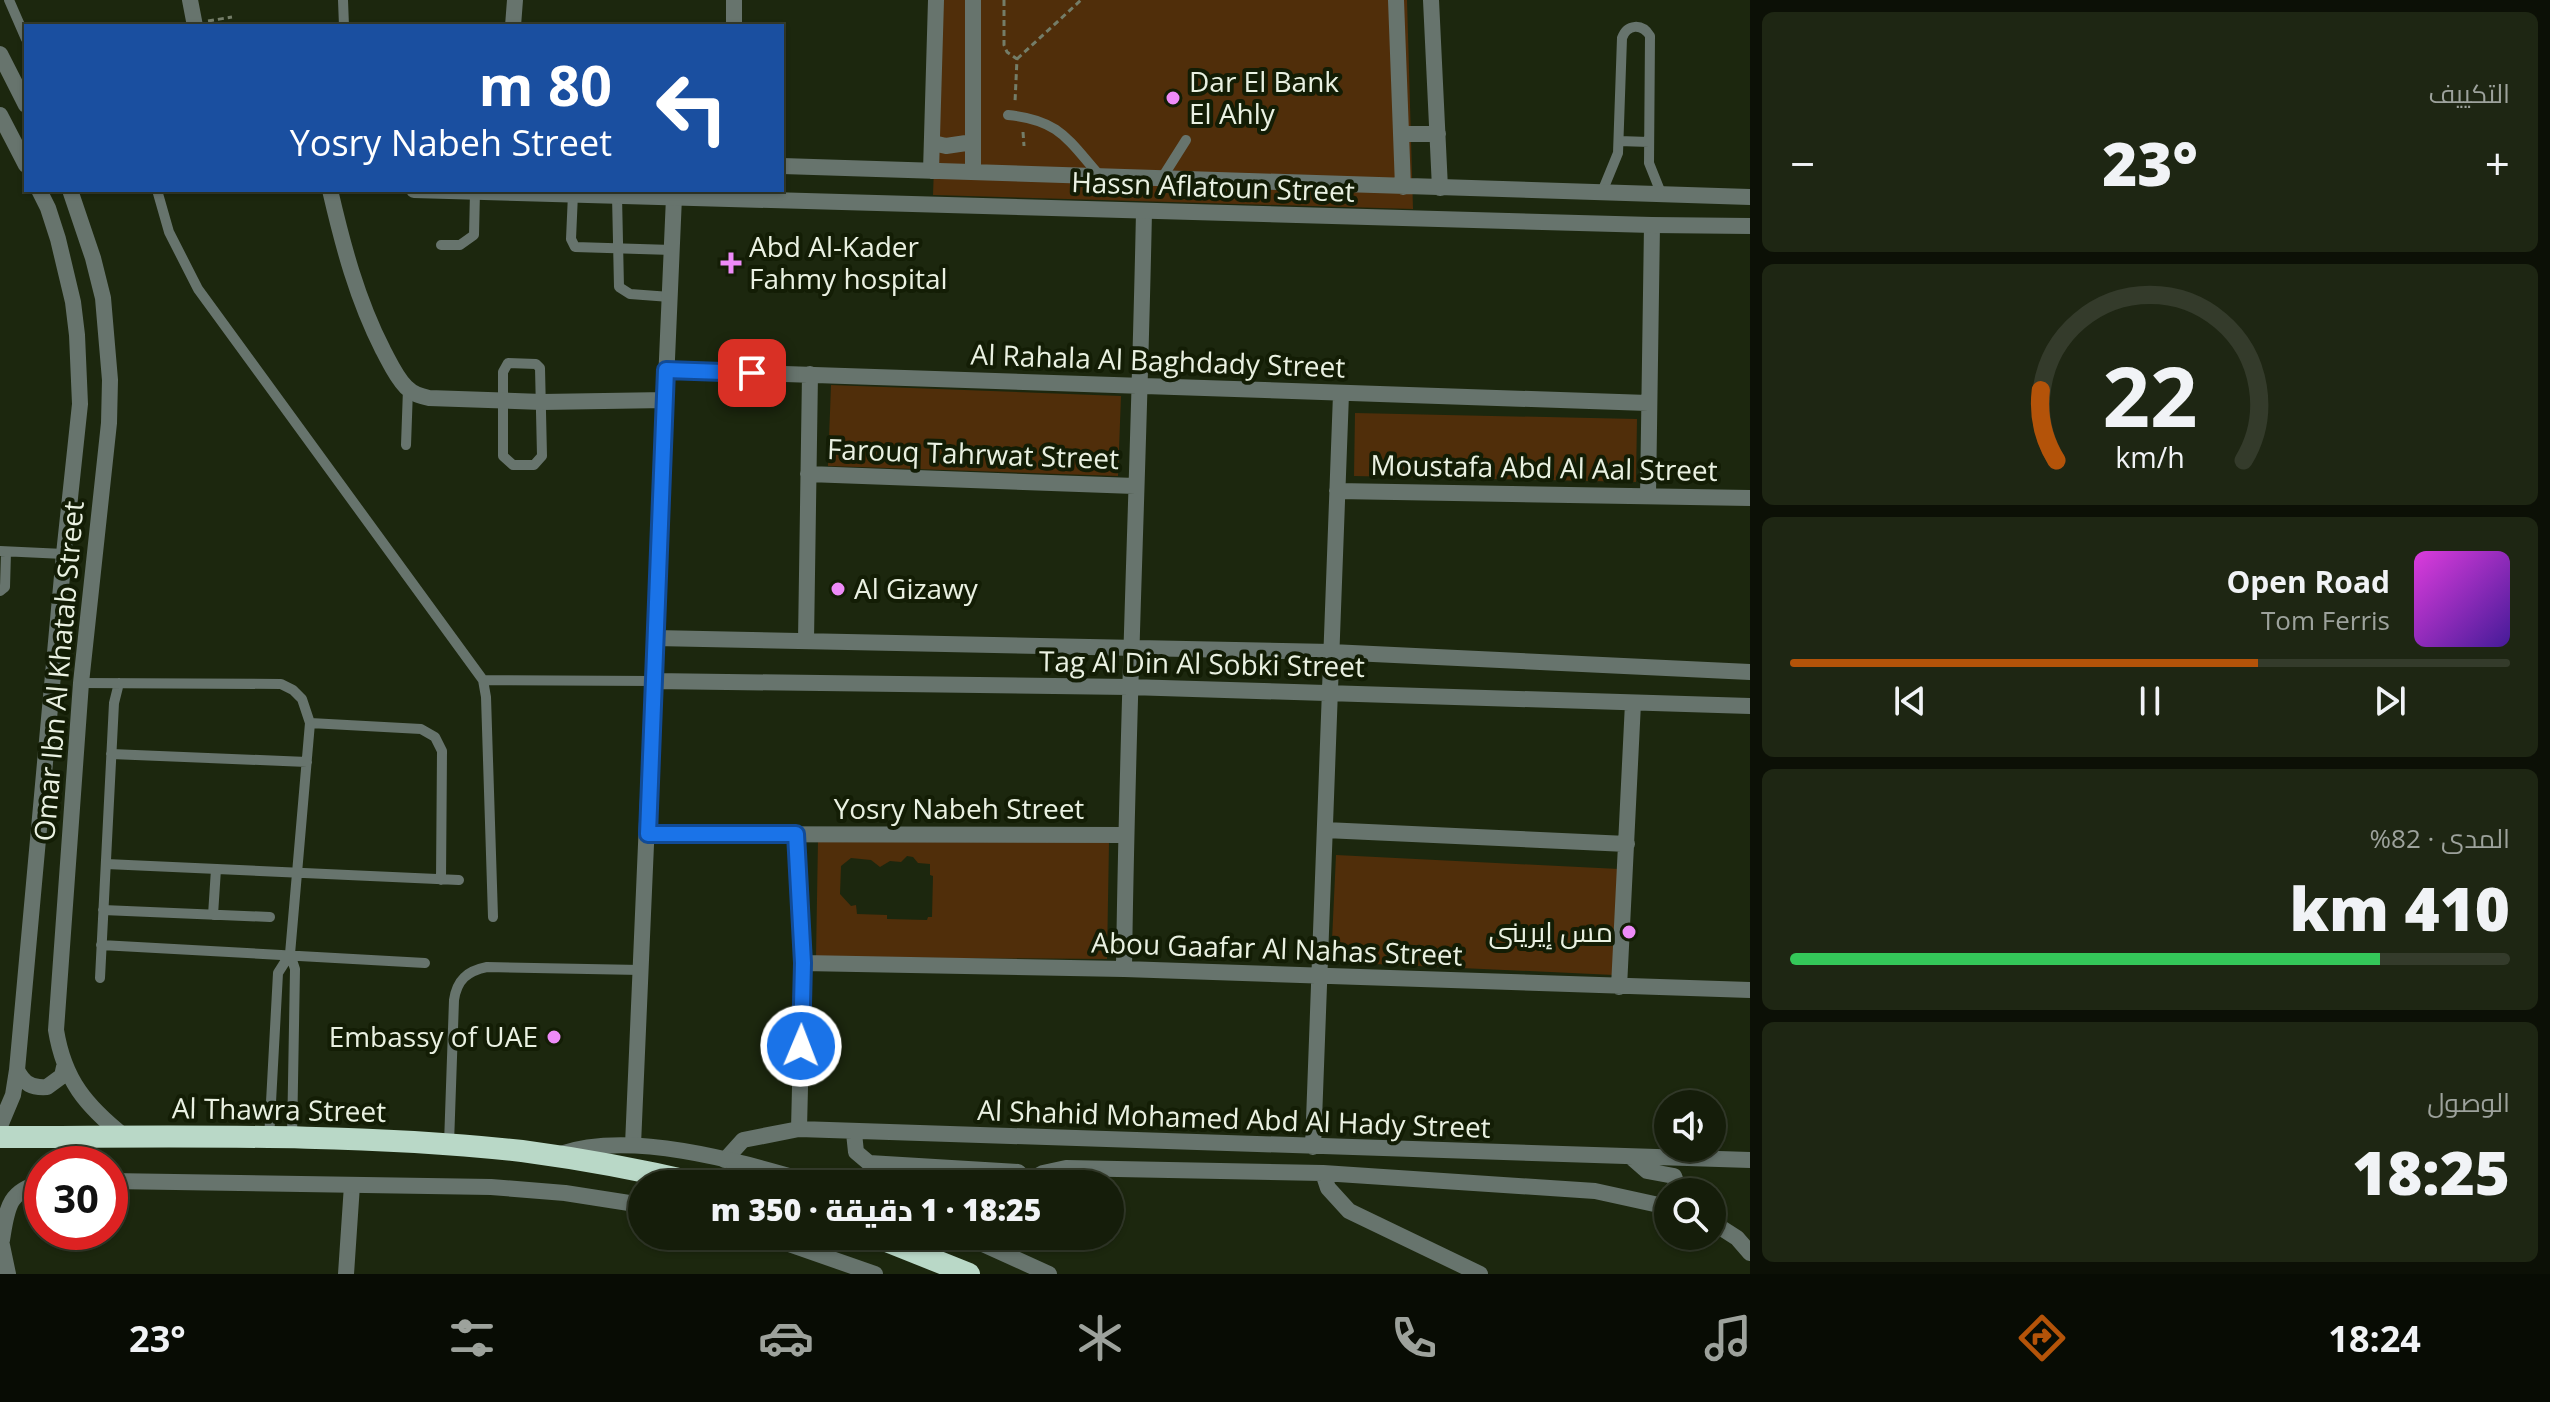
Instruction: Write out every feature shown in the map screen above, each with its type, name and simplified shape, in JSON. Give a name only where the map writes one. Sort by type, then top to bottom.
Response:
[{"type":"highway","name":"Al Thawra Street","points":[[0,1137],[449,1144],[556,1156],[628,1170]]},
{"type":"highway","points":[[909,1250],[969,1274]]},
{"type":"street","points":[[190,0],[195,24]]},
{"type":"street","points":[[513,24],[515,0]]},
{"type":"street","points":[[734,0],[734,24]]},
{"type":"street","points":[[931,171],[936,0]]},
{"type":"street","points":[[973,0],[973,172]]},
{"type":"street","points":[[1396,0],[1403,187]]},
{"type":"street","points":[[1431,0],[1440,188]]},
{"type":"street","points":[[0,54],[24,98]]},
{"type":"street","points":[[0,115],[24,161]]},
{"type":"street","points":[[1401,134],[1438,134]]},
{"type":"street","points":[[933,143],[960,146],[973,142]]},
{"type":"street","name":"Hassn Aflatoun Street","points":[[784,166],[1750,197]]},
{"type":"street","name":"Omar Ibn Al Khatab Street","points":[[0,1126],[13,1095],[17,1070],[80,404],[73,302],[48,208],[40,192]]},
{"type":"street","name":"Omar Ibn Al Khatab Street","points":[[71,192],[103,298],[110,380],[109,423],[81,683],[56,1030],[64,1067],[83,1097],[125,1137]]},
{"type":"street","points":[[330,192],[342,242],[362,303],[393,369],[416,395],[542,402],[666,400]]},
{"type":"street","name":"Hassn Aflatoun Street","points":[[514,192],[1750,226]]},
{"type":"street","points":[[633,1145],[672,250],[685,195]]},
{"type":"street","points":[[1124,969],[1130,647],[1141,387],[1144,211]]},
{"type":"street","points":[[1648,496],[1652,225]]},
{"type":"street","name":"Al Rahala Al Baghdady Street","points":[[666,370],[1648,403]]},
{"type":"street","points":[[806,641],[810,374]]},
{"type":"street","points":[[1313,1147],[1341,394]]},
{"type":"street","name":"Farouq Tahrwat Street","points":[[808,474],[1135,486]]},
{"type":"street","name":"Moustafa Abd Al Aal Street","points":[[1337,491],[1750,498]]},
{"type":"street","name":"Tag Al Din Al Sobki Street","points":[[655,638],[1331,652],[1750,672]]},
{"type":"street","name":"Tag Al Din Al Sobki Street","points":[[653,681],[1129,687],[1750,706]]},
{"type":"street","points":[[1619,987],[1633,703]]},
{"type":"street","points":[[1325,830],[1627,844]]},
{"type":"street","name":"Yosry Nabeh Street","points":[[648,834],[1126,835]]},
{"type":"street","points":[[796,834],[803,963],[799,1129]]},
{"type":"street","name":"Abou Gaafar Al Nahas Street","points":[[803,963],[1124,969],[1750,990]]},
{"type":"street","points":[[17,1070],[29,1085],[47,1087],[56,1083],[64,1067]]},
{"type":"street","name":"Al Shahid Mohamed Abd Al Hady Street","points":[[725,1160],[743,1140],[799,1129],[1750,1160]]},
{"type":"street","points":[[854,1133],[856,1152],[869,1163],[985,1170]]},
{"type":"street","name":"Al Thawra Street","points":[[556,1156],[601,1145],[633,1145],[725,1160],[763,1170]]},
{"type":"street","points":[[1631,1157],[1647,1171],[1675,1178]]},
{"type":"street","name":"Al Shahid Mohamed Abd Al Hady Street","points":[[1057,1170],[1323,1173],[1595,1191],[1654,1204]]},
{"type":"street","points":[[1323,1173],[1328,1188],[1349,1211],[1480,1274]]},
{"type":"street","points":[[128,1181],[491,1187],[565,1193],[628,1203]]},
{"type":"street","points":[[346,1274],[352,1185]]},
{"type":"street","points":[[8,1274],[1,1238],[13,1197],[24,1188]]},
{"type":"street","points":[[1628,1198],[1654,1193]]},
{"type":"street","points":[[1726,1231],[1750,1253]]},
{"type":"street","points":[[806,1250],[875,1274]]},
{"type":"street","points":[[1006,1250],[1049,1274]]},
{"type":"lane","points":[[9,0],[24,34]]},
{"type":"lane","points":[[343,0],[344,24]]},
{"type":"lane","points":[[1602,192],[1616,160],[1619,141],[1622,38],[1626,30],[1635,26],[1647,32],[1650,41],[1650,168],[1661,193]]},
{"type":"lane","points":[[1012,111],[1041,120],[1057,129],[1100,176]]},
{"type":"lane","points":[[1162,178],[1186,140]]},
{"type":"lane","points":[[1619,141],[1649,142]]},
{"type":"lane","points":[[158,192],[169,232],[198,289],[483,680],[493,917]]},
{"type":"lane","points":[[441,245],[460,245],[474,235],[485,192]]},
{"type":"lane","points":[[573,194],[572,243],[579,248],[672,250]]},
{"type":"lane","points":[[617,196],[618,283],[622,291],[670,297]]},
{"type":"lane","points":[[536,364],[541,371],[542,402],[541,459],[534,465],[513,465],[503,456],[505,365],[536,364]]},
{"type":"lane","points":[[406,445],[408,389]]},
{"type":"lane","points":[[0,591],[5,587],[3,552],[64,554]]},
{"type":"lane","points":[[483,680],[653,681]]},
{"type":"lane","points":[[81,683],[281,684],[302,699],[310,723],[290,954],[295,977],[280,1139]]},
{"type":"lane","points":[[100,978],[114,703],[119,683]]},
{"type":"lane","points":[[310,723],[421,729],[435,737],[440,744],[442,759],[441,880]]},
{"type":"lane","points":[[111,754],[307,762]]},
{"type":"lane","points":[[106,864],[459,880]]},
{"type":"lane","points":[[213,915],[216,869]]},
{"type":"lane","points":[[103,910],[270,917]]},
{"type":"lane","points":[[101,945],[425,963]]},
{"type":"lane","points":[[280,1139],[278,973],[290,954]]},
{"type":"lane","points":[[449,1144],[454,1000],[460,981],[467,973],[487,967],[641,970]]},
{"type":"path","points":[[1004,0],[1004,45],[1007,52],[1017,59]]},
{"type":"path","points":[[1012,111],[1017,59],[1081,0]]},
{"type":"path","points":[[195,24],[232,17]]},
{"type":"shaded area","name":"Dar El Bank El Ahly","points":[[940,0],[1407,0],[1413,209],[933,195]]},
{"type":"shaded area","points":[[831,385],[1121,396],[1118,476],[828,466]]},
{"type":"shaded area","points":[[1355,413],[1637,419],[1636,482],[1354,476]]},
{"type":"shaded area","points":[[818,840],[1109,842],[1107,959],[816,957]],"holes":[[[907,856],[918,863],[930,864],[930,875],[933,876],[932,917],[927,920],[887,919],[887,915],[857,914],[856,905],[851,906],[840,894],[841,866],[851,858],[871,860],[880,867],[890,861],[901,862]]]},
{"type":"shaded area","points":[[1336,855],[1619,869],[1614,975],[1331,962]]},
{"type":"place","name":"Dar El Bank El Ahly","points":[[1173,98]]},
{"type":"place","name":"Abd Al-Kader Fahmy hospital","points":[[731,263]]},
{"type":"place","name":"Al Gizawy","points":[[838,589]]},
{"type":"place","name":"مس إيرينى","points":[[1629,932]]},
{"type":"place","name":"Embassy of UAE","points":[[554,1037]]},
{"type":"route","points":[[752,373],[666,370],[648,834],[796,834],[803,963],[801,1046]]}]
